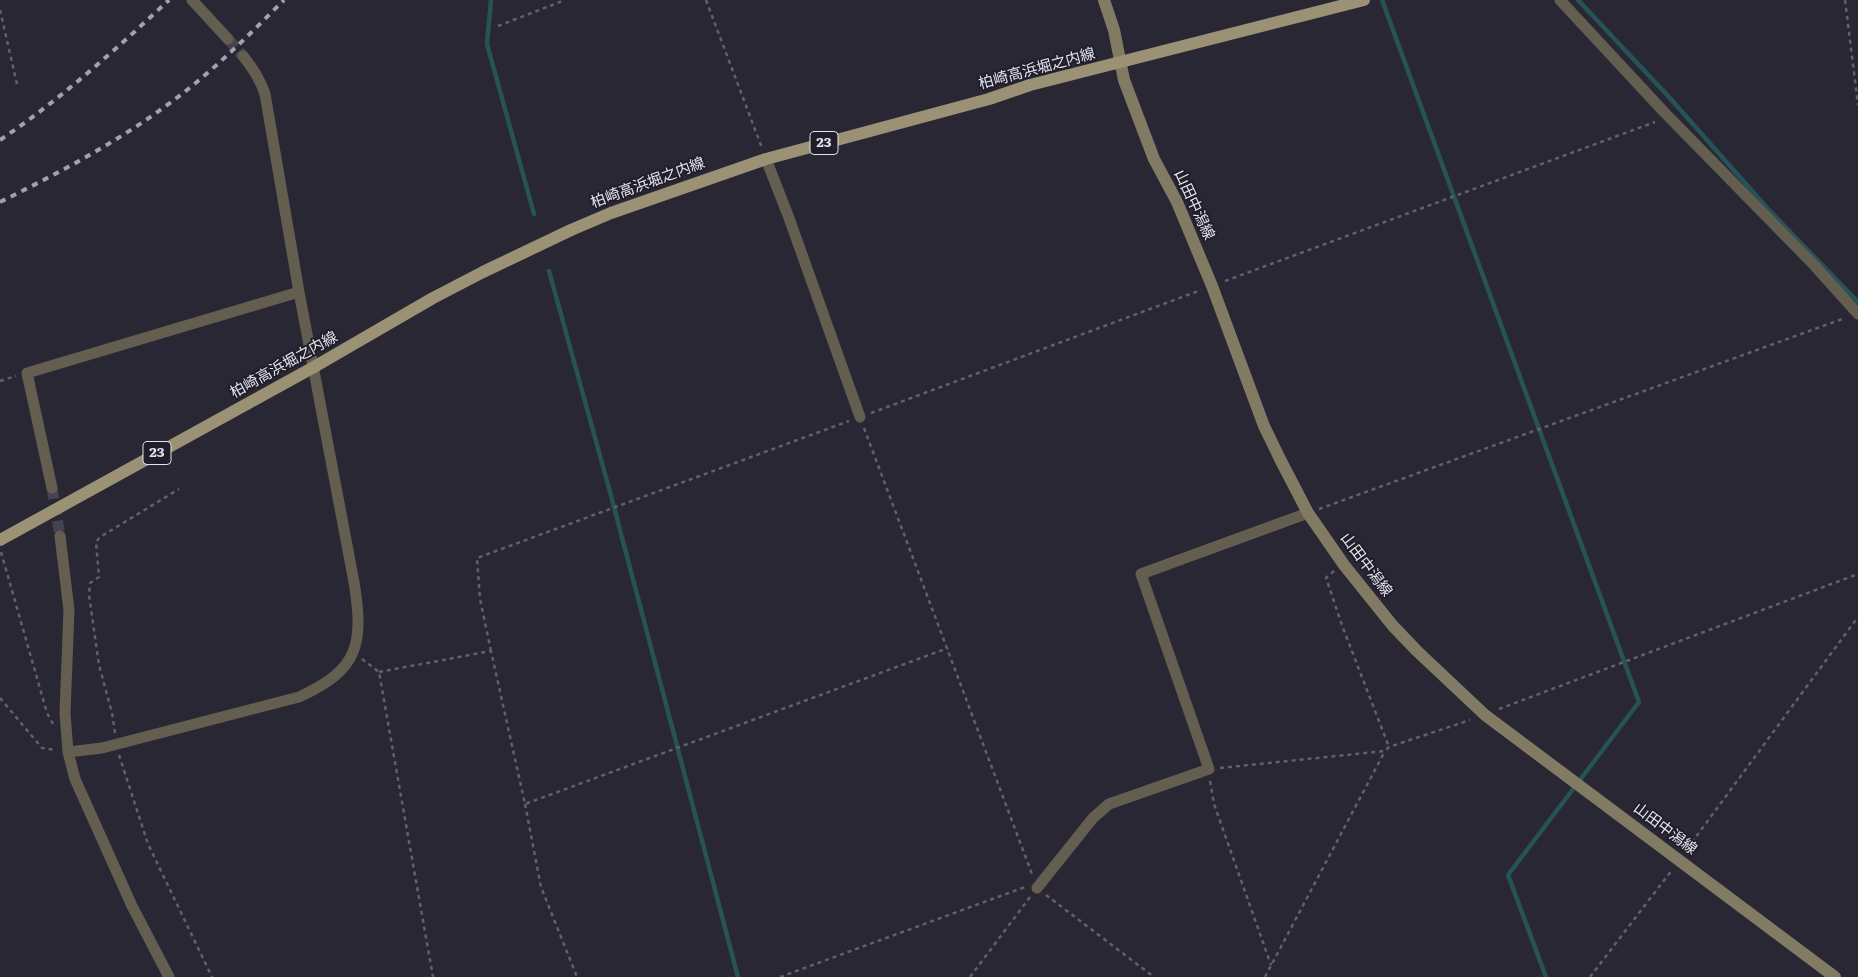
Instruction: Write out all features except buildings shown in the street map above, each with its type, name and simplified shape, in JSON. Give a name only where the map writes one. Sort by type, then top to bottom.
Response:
[{"type":"main road","name":"山田中潟線","points":[[1104,0],[1114,30],[1124,80],[1154,159],[1177,202],[1212,286],[1264,426],[1308,513],[1344,565],[1393,626],[1485,714],[1835,977]]},
{"type":"main road","name":"柏崎高浜堀之内線","points":[[0,540],[314,367],[433,298],[483,272],[611,213],[766,159],[980,101],[1030,85],[1364,0]]},
{"type":"street","points":[[192,0],[228,39]]},
{"type":"street","points":[[1560,0],[1664,112],[1814,266],[1858,314]]},
{"type":"street","points":[[68,752],[102,748],[299,697],[322,687],[349,662],[358,632],[358,609],[299,292],[265,94],[262,83],[243,56]]},
{"type":"street","points":[[766,159],[860,417]]},
{"type":"street","points":[[52,488],[27,373],[299,292]]},
{"type":"street","points":[[1037,888],[1093,818],[1109,804],[1209,770],[1141,574],[1308,513]]},
{"type":"street","points":[[60,536],[70,610],[65,713],[68,752],[75,779],[132,906],[169,977]]},
{"type":"path","points":[[498,26],[565,0]]},
{"type":"path","points":[[706,0],[766,159]]},
{"type":"path","points":[[1845,0],[1858,105]]},
{"type":"path","points":[[0,10],[17,84]]},
{"type":"path","points":[[577,977],[541,887],[525,804],[480,599],[477,558],[1654,123],[1664,112]]},
{"type":"path","points":[[1308,513],[1858,314]]},
{"type":"path","points":[[860,417],[1037,888],[1154,977]]},
{"type":"path","points":[[179,489],[100,537],[96,542],[99,577],[90,584],[89,595],[99,665],[112,713],[117,743],[148,844],[212,977]]},
{"type":"path","points":[[1,551],[47,713],[55,728]]},
{"type":"path","points":[[1344,565],[1326,578],[1343,628],[1389,747]]},
{"type":"path","points":[[1265,977],[1385,751],[1389,747],[1485,714],[1858,574]]},
{"type":"path","points":[[1590,977],[1679,860],[1858,617]]},
{"type":"path","points":[[525,804],[948,648]]},
{"type":"path","points":[[379,672],[491,651]]},
{"type":"path","points":[[352,653],[379,672],[433,977]]},
{"type":"path","points":[[0,698],[42,748],[68,752]]},
{"type":"path","points":[[1271,964],[1214,804],[1209,770],[1385,751]]},
{"type":"path","points":[[780,977],[1025,887],[1037,888]]},
{"type":"path","points":[[970,977],[1037,888]]},
{"type":"waterway","points":[[491,0],[487,44],[534,214]]},
{"type":"waterway","points":[[1382,0],[1639,702],[1508,875],[1546,977]]},
{"type":"waterway","points":[[1578,0],[1669,97],[1768,209],[1858,302]]},
{"type":"waterway","points":[[549,271],[610,492],[738,977]]},
{"type":"tunnel","points":[[228,39],[243,56]]},
{"type":"tunnel","points":[[52,488],[60,536]]},
{"type":"railway","points":[[0,140],[66,91],[169,0]]},
{"type":"railway","points":[[0,202],[102,148],[175,99],[242,42],[284,0]]}]
